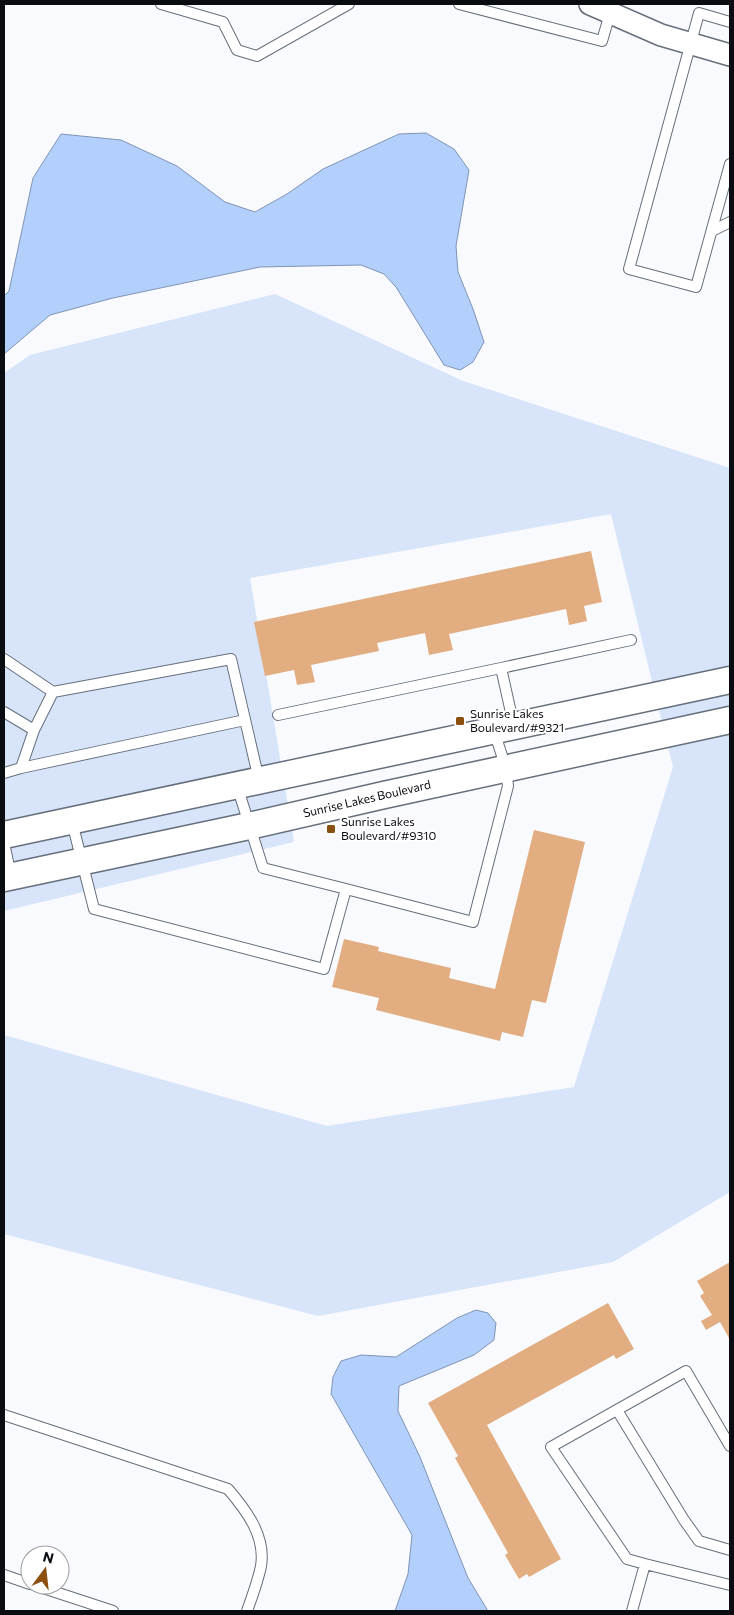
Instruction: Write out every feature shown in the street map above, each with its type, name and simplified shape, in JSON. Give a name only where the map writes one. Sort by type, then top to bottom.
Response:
[{"type":"street","points":[[590,4],[611,8],[661,35],[730,55]]},
{"type":"street","points":[[4,835],[730,680]]},
{"type":"street","name":"Sunrise Lakes Boulevard","points":[[7,877],[249,826],[730,720]]},
{"type":"lane","points":[[161,4],[223,22],[236,50],[258,56],[350,4]]},
{"type":"lane","points":[[459,4],[602,41],[611,8]]},
{"type":"lane","points":[[730,22],[698,13],[629,269],[696,287],[730,164]]},
{"type":"lane","points":[[712,231],[730,222]]},
{"type":"lane","points":[[278,715],[631,640]]},
{"type":"lane","points":[[4,659],[54,692],[231,659],[245,720],[249,826],[262,868],[473,922],[508,786],[501,668]]},
{"type":"lane","points":[[21,768],[34,730],[54,692]]},
{"type":"lane","points":[[4,712],[34,730]]},
{"type":"lane","points":[[4,773],[245,720]]},
{"type":"lane","points":[[71,820],[94,909],[324,969],[346,889]]},
{"type":"lane","points":[[4,843],[7,877]]},
{"type":"lane","points":[[730,1446],[686,1371],[551,1447],[627,1559],[730,1585]]},
{"type":"lane","points":[[617,1410],[678,1512],[699,1541],[730,1550]]},
{"type":"lane","points":[[4,1414],[228,1489],[243,1506],[251,1520],[262,1548],[261,1566],[247,1611]]},
{"type":"lane","points":[[632,1611],[645,1564]]},
{"type":"lane","points":[[4,1575],[20,1581]]},
{"type":"lane","points":[[64,1595],[113,1611]]},
{"type":"shaded area","points":[[275,294],[463,381],[730,468],[730,1192],[613,1262],[318,1316],[4,1234],[4,1035],[327,1126],[574,1087],[673,767],[611,514],[250,578],[294,842],[4,911],[4,373],[30,355]]},
{"type":"water","points":[[426,133],[454,149],[469,170],[456,246],[458,272],[484,342],[473,362],[460,370],[444,365],[396,287],[384,274],[361,265],[260,267],[113,298],[50,315],[4,354],[4,296],[9,291],[33,178],[61,134],[121,140],[177,166],[225,202],[255,212],[287,194],[323,169],[399,134]]},
{"type":"water","points":[[476,1310],[488,1313],[496,1323],[494,1340],[474,1355],[399,1386],[398,1411],[420,1457],[468,1578],[488,1611],[395,1611],[408,1574],[412,1535],[331,1394],[333,1377],[341,1361],[361,1355],[396,1357],[457,1318]]},
{"type":"building","points":[[591,551],[602,602],[584,606],[587,621],[569,625],[566,609],[449,634],[453,650],[429,655],[425,633],[377,643],[379,651],[311,665],[315,682],[297,685],[294,670],[265,676],[254,622]]},
{"type":"building","points":[[534,830],[585,842],[546,1003],[532,1000],[523,1037],[502,1032],[500,1041],[376,1010],[379,998],[332,987],[344,939],[379,947],[378,951],[451,968],[449,978],[495,989]]},
{"type":"building","points":[[730,1262],[730,1340],[720,1322],[706,1330],[701,1321],[712,1315],[700,1296],[704,1293],[697,1281]]},
{"type":"building","points":[[608,1303],[634,1349],[616,1359],[614,1355],[487,1425],[561,1559],[529,1577],[527,1574],[519,1579],[505,1555],[508,1553],[455,1458],[458,1456],[428,1403]]},
{"type":"place","name":"Sunrise Lakes Boulevard/#9321","points":[[460,721]]},
{"type":"place","name":"Sunrise Lakes Boulevard/#9310","points":[[331,829]]}]
